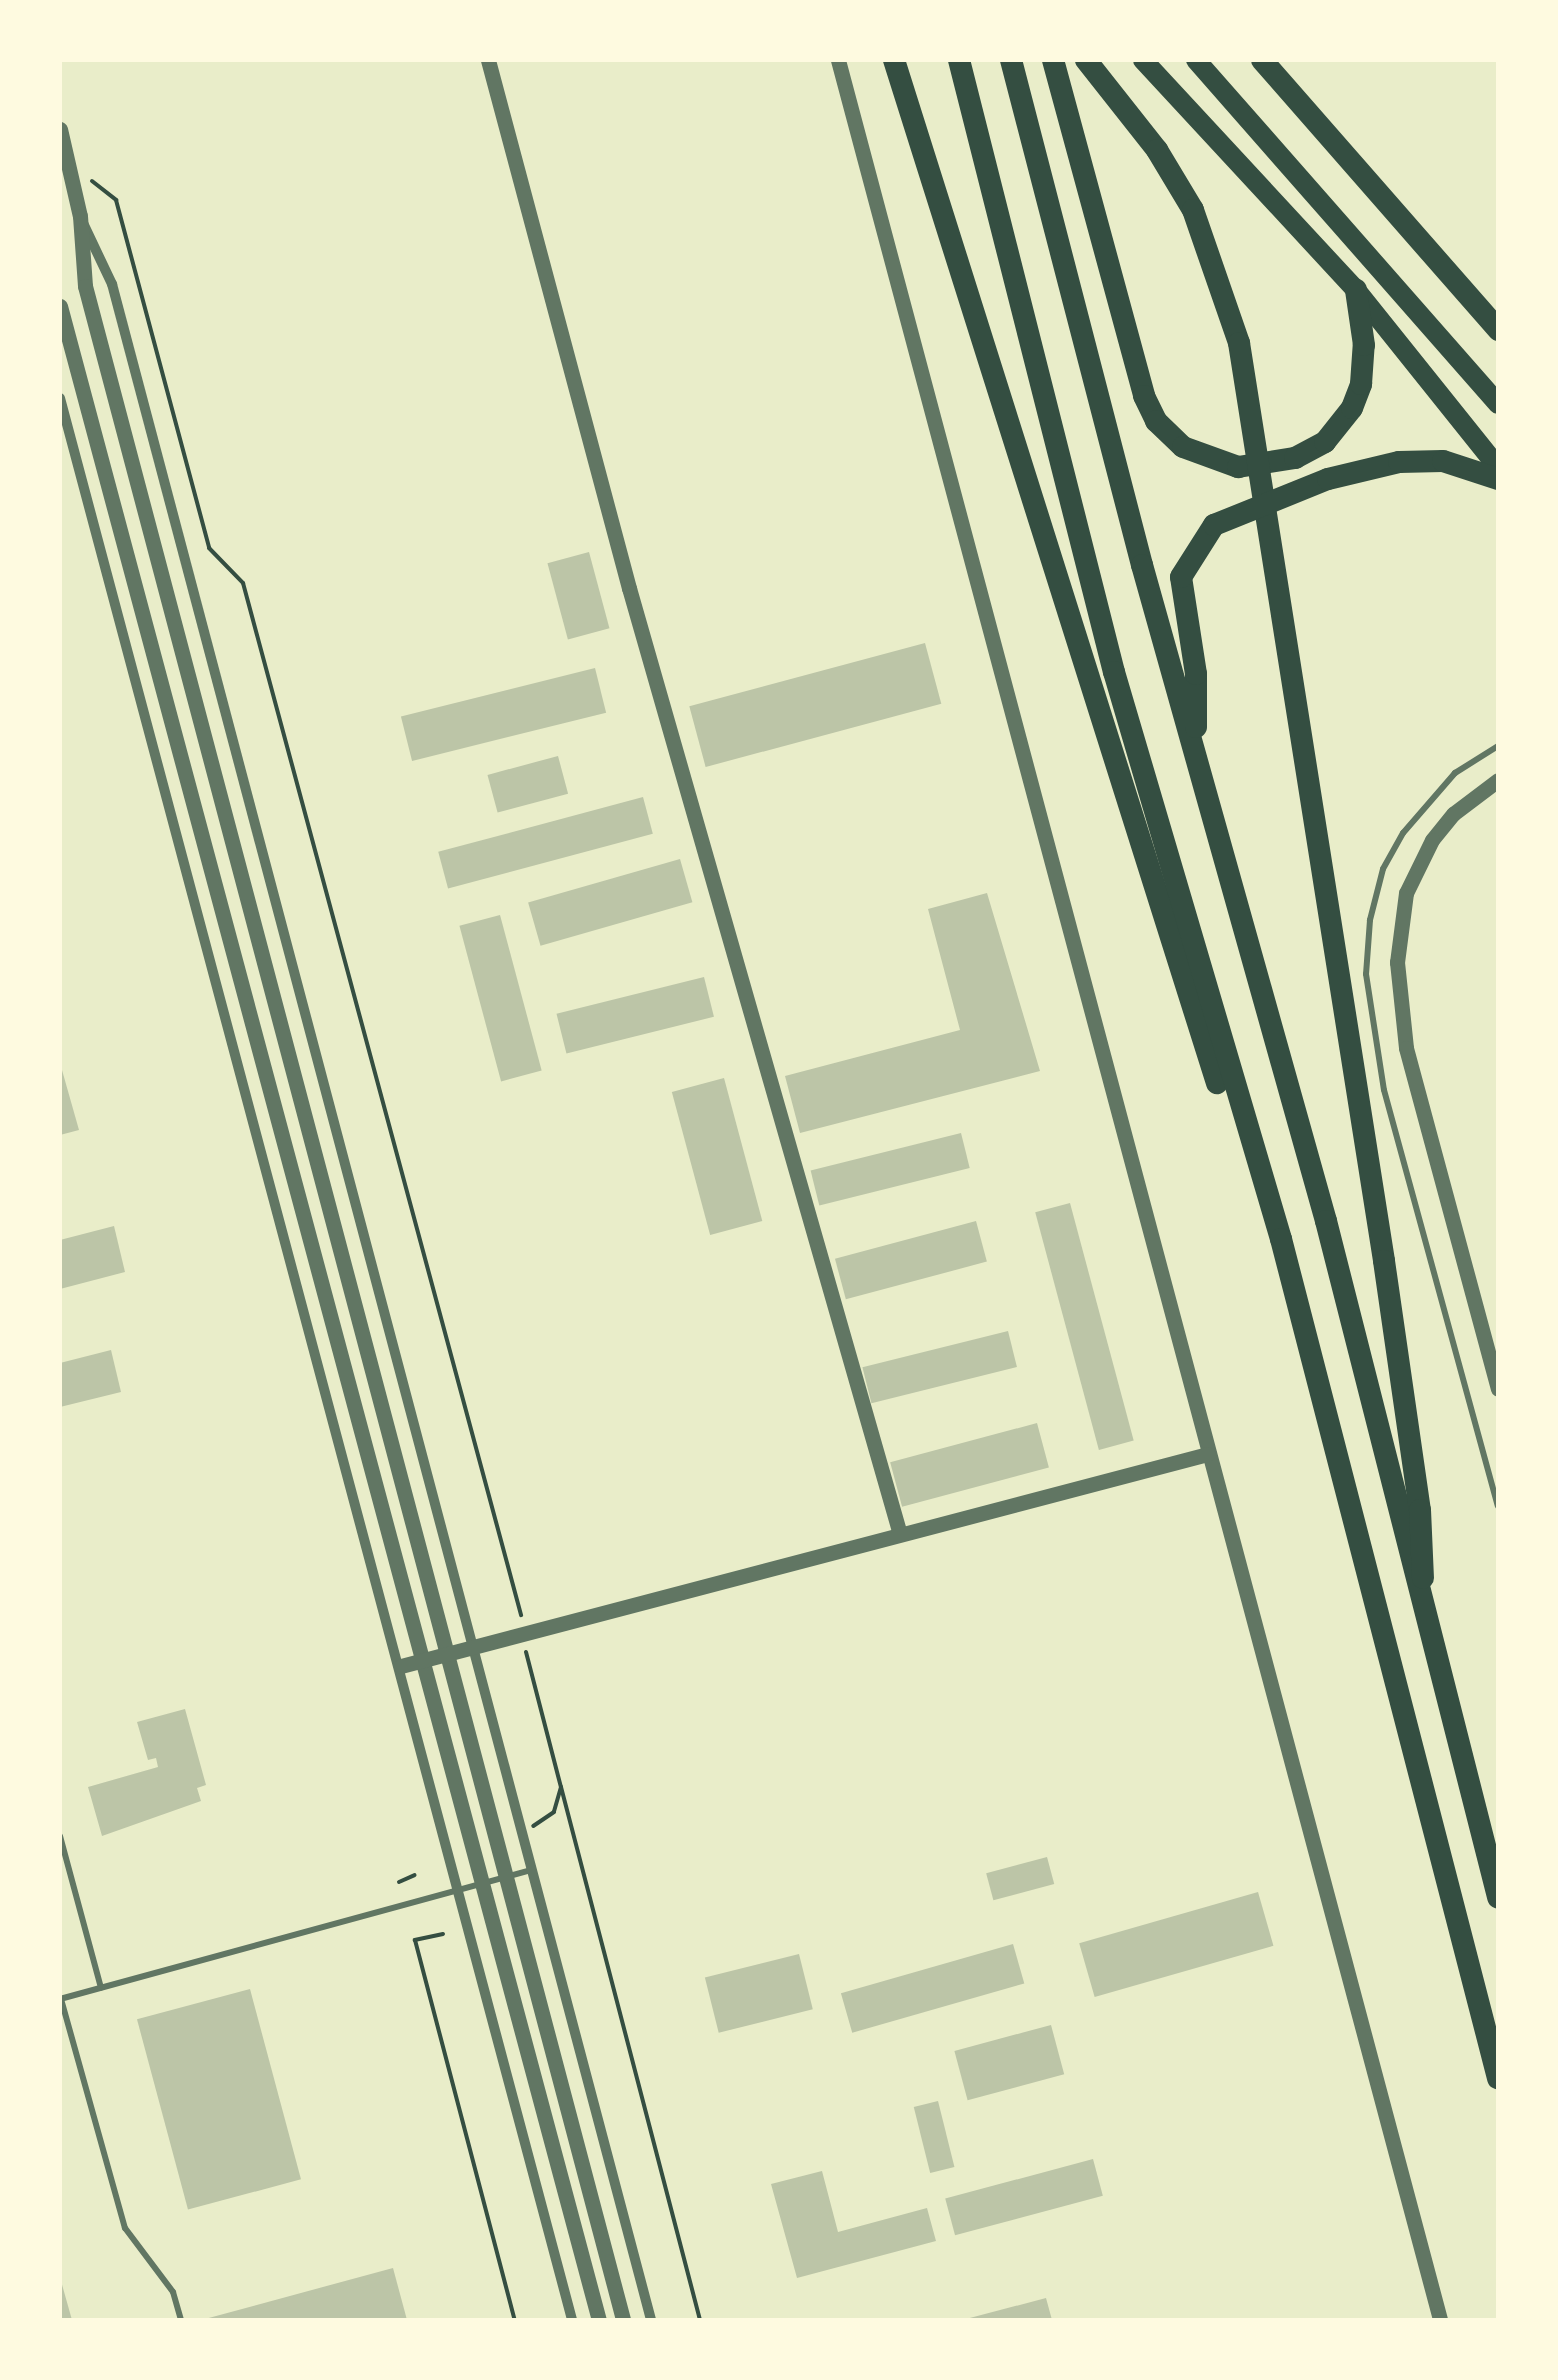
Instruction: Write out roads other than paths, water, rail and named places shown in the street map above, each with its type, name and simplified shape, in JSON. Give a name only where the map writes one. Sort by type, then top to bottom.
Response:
[{"type":"highway","points":[[894,60],[1218,1088],[1281,1238]]},
{"type":"highway","points":[[959,60],[1114,672],[1281,1238],[1498,2078]]},
{"type":"highway","points":[[1012,60],[1200,770],[1326,1221],[1440,1685],[1498,1897]]},
{"type":"highway","points":[[1053,60],[1144,396],[1156,421],[1183,447],[1238,467],[1295,458],[1325,442],[1346,418],[1360,384],[1364,345],[1356,290]]},
{"type":"highway","points":[[1086,60],[1182,191],[1231,311],[1353,1069],[1420,1510],[1424,1595],[1440,1685]]},
{"type":"highway","points":[[1262,60],[1498,330]]},
{"type":"highway","points":[[1200,770],[1196,674],[1180,587],[1188,557],[1214,525],[1328,479],[1399,462],[1444,461],[1498,479]]},
{"type":"main road","points":[[1143,60],[1356,290],[1498,467]]},
{"type":"main road","points":[[1196,60],[1498,404]]},
{"type":"street","points":[[488,60],[629,588],[899,1532]]},
{"type":"street","points":[[838,60],[1440,2320]]},
{"type":"street","points":[[60,129],[80,216],[85,286],[622,2320]]},
{"type":"street","points":[[80,216],[112,284],[651,2320]]},
{"type":"street","points":[[60,306],[599,2320]]},
{"type":"street","points":[[60,398],[401,1666],[572,2320]]},
{"type":"street","points":[[1498,780],[1453,814],[1416,871],[1400,918],[1397,978],[1418,1098],[1498,1389]]},
{"type":"street","points":[[401,1666],[899,1532],[1208,1454]]},
{"type":"lane","points":[[1498,746],[1455,773],[1403,833],[1378,886],[1366,974],[1384,1090],[1498,1506]]},
{"type":"lane","points":[[60,1836],[101,1988]]},
{"type":"lane","points":[[181,2320],[173,2292],[124,2228],[60,1999],[532,1870]]}]
